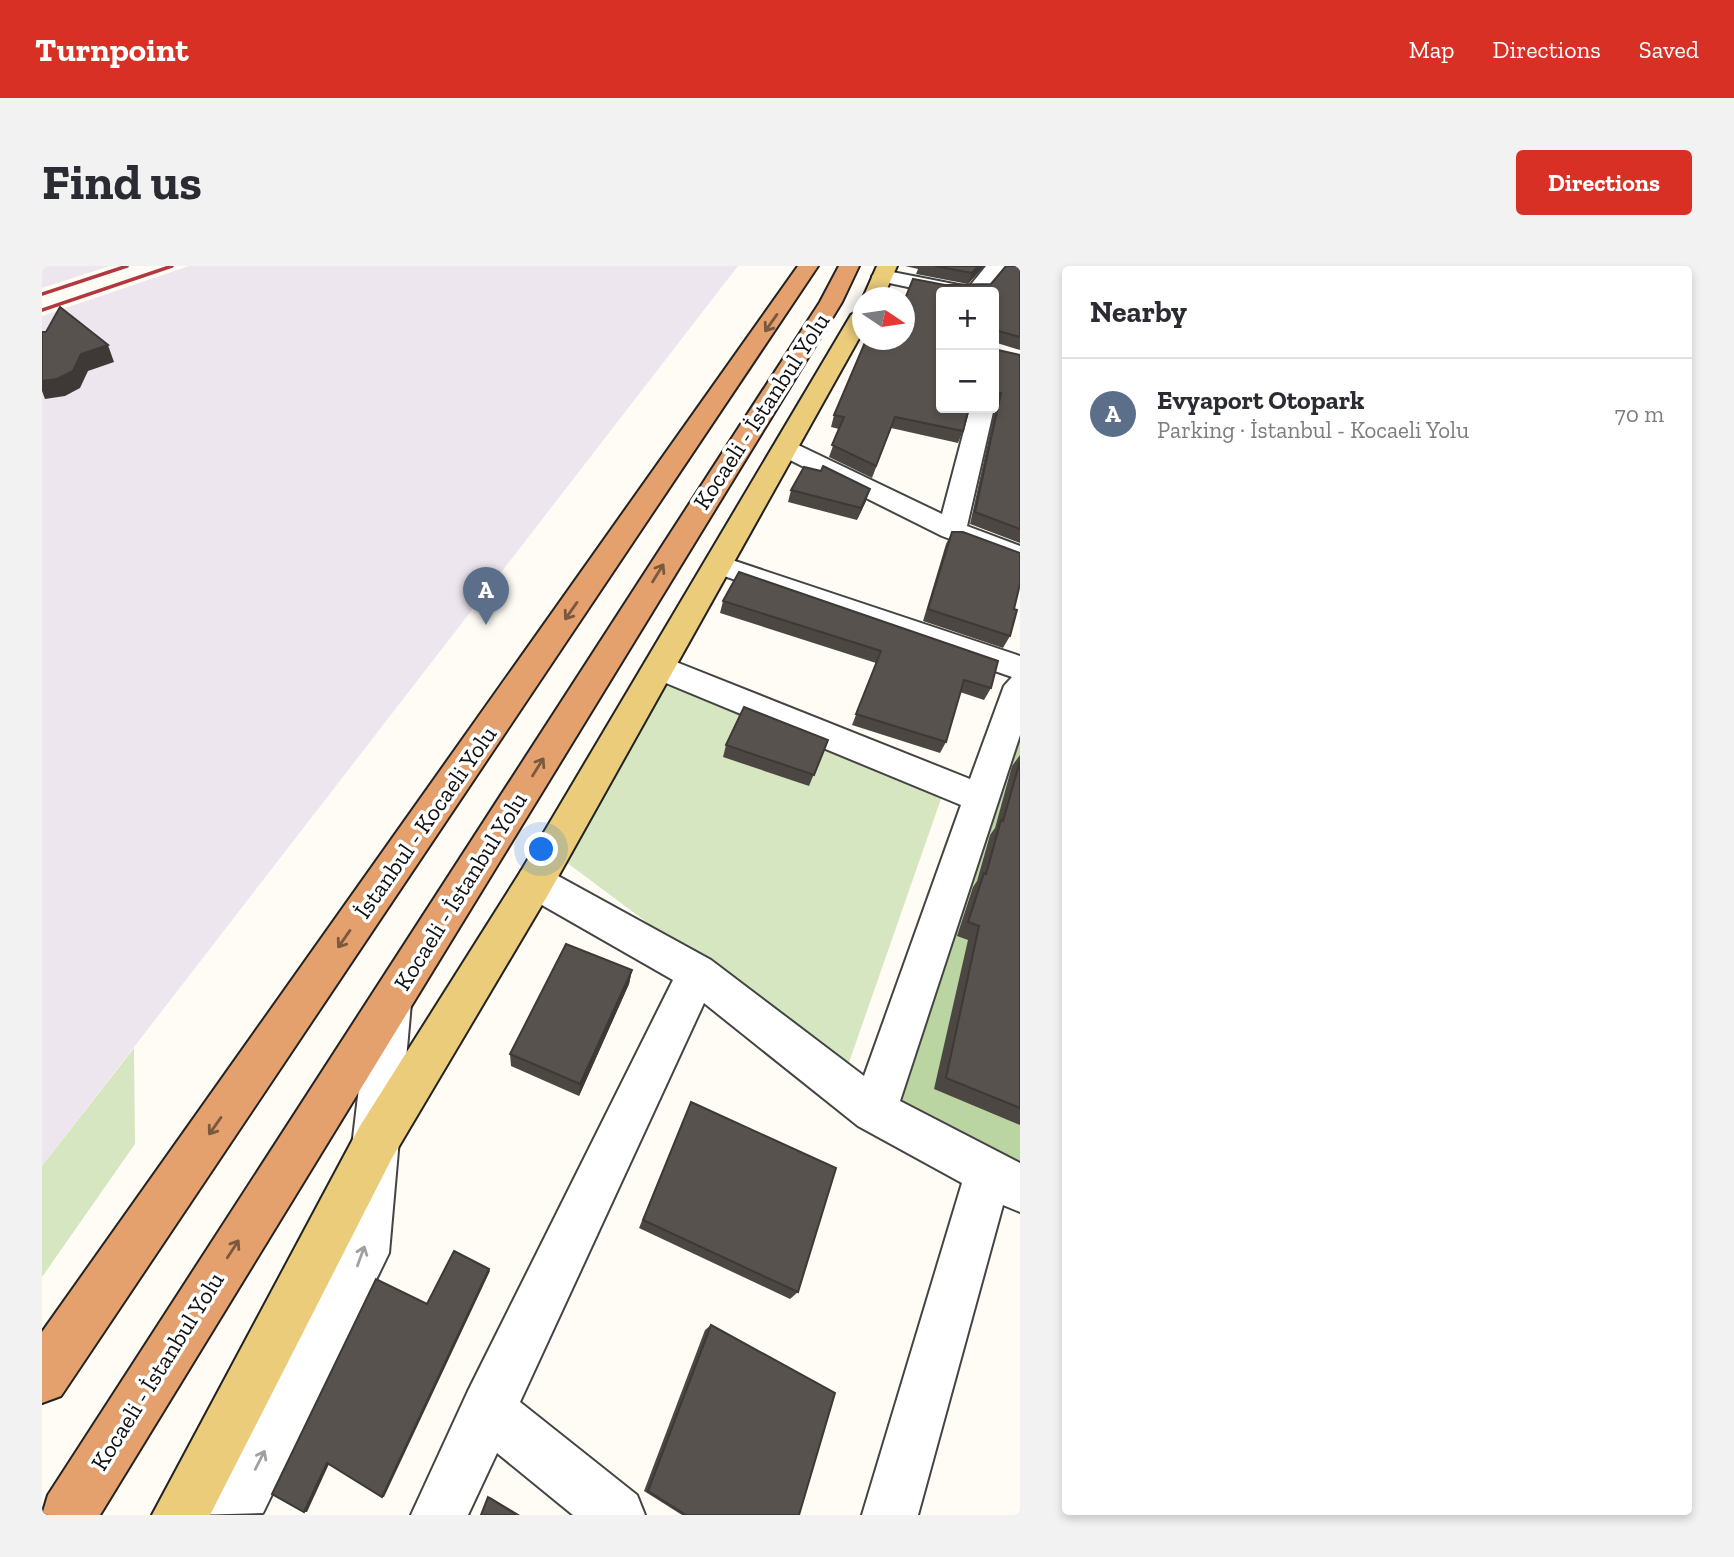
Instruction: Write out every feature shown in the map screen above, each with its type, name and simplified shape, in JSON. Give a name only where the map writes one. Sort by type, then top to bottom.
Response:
[{"type":"highway","name":"İstanbul - Kocaeli Yolu","points":[[42,1377],[791,294],[807,266]]},
{"type":"highway","name":"Kocaeli - İstanbul Yolu","points":[[68,1515],[831,302],[873,269]]},
{"type":"highway","points":[[102,1459],[102,1515]]},
{"type":"main road","points":[[872,287],[873,269]]},
{"type":"main road","points":[[180,1515],[376,1142],[535,882],[852,334]]},
{"type":"street","points":[[980,287],[996,266]]},
{"type":"street","points":[[873,269],[944,287]]},
{"type":"street","points":[[952,530],[981,413]]},
{"type":"street","points":[[787,449],[952,530],[1020,556]]},
{"type":"street","points":[[720,565],[1020,668]]},
{"type":"street","points":[[660,668],[983,799]]},
{"type":"street","points":[[874,1111],[1020,686]]},
{"type":"street","points":[[535,882],[697,973],[874,1111],[1005,1180],[890,1515]]},
{"type":"street","points":[[439,1515],[697,973]]},
{"type":"street","points":[[221,1515],[243,1493],[364,1253],[390,1003]]},
{"type":"street","points":[[487,1410],[617,1515]]},
{"type":"shaded area","points":[[42,266],[110,266],[42,288]]},
{"type":"shaded area","points":[[189,266],[738,266],[42,1166],[42,316]]},
{"type":"green space","points":[[669,679],[942,796],[846,1071],[562,859]]},
{"type":"green space","points":[[1020,686],[1020,1188],[874,1111]]},
{"type":"green space","points":[[134,1048],[135,1144],[42,1277],[42,1166]]},
{"type":"building","points":[[935,266],[978,266],[972,273]]},
{"type":"building","points":[[1006,266],[1020,266],[1020,337],[999,331],[999,287],[936,287],[936,413],[968,413],[963,431],[895,417],[876,466],[832,445],[844,417],[834,415],[862,350],[915,350],[915,287],[910,287],[913,279],[945,285],[991,284]]},
{"type":"building","points":[[60,307],[108,345],[81,354],[73,371],[57,379],[42,381],[42,332],[46,332]]},
{"type":"building","points":[[999,350],[1020,355],[1020,529],[975,512],[997,413],[999,413]]},
{"type":"building","points":[[823,466],[870,489],[861,508],[791,490],[804,467],[821,471]]},
{"type":"building","points":[[952,532],[963,532],[1020,553],[1020,584],[1014,609],[1017,610],[1010,636],[928,609]]},
{"type":"building","points":[[739,572],[998,661],[991,688],[964,680],[946,742],[856,714],[881,651],[723,601]]},
{"type":"building","points":[[744,707],[828,740],[814,775],[726,745]]},
{"type":"building","points":[[1020,761],[1020,1108],[946,1078],[979,926],[968,922],[984,873],[986,874]]},
{"type":"building","points":[[566,944],[632,970],[580,1084],[510,1054]]},
{"type":"building","points":[[691,1102],[836,1168],[798,1292],[643,1220]]},
{"type":"building","points":[[454,1251],[489,1269],[382,1497],[327,1463],[304,1512],[272,1494],[376,1279],[427,1304]]},
{"type":"building","points":[[711,1325],[835,1393],[799,1515],[686,1515],[648,1491]]},
{"type":"building","points":[[488,1497],[517,1515],[481,1515]]},
{"type":"railway","points":[[42,294],[127,266]]},
{"type":"railway","points":[[42,310],[172,266]]},
{"type":"place","name":"Evyaport Otopark","points":[[486,625]]}]
